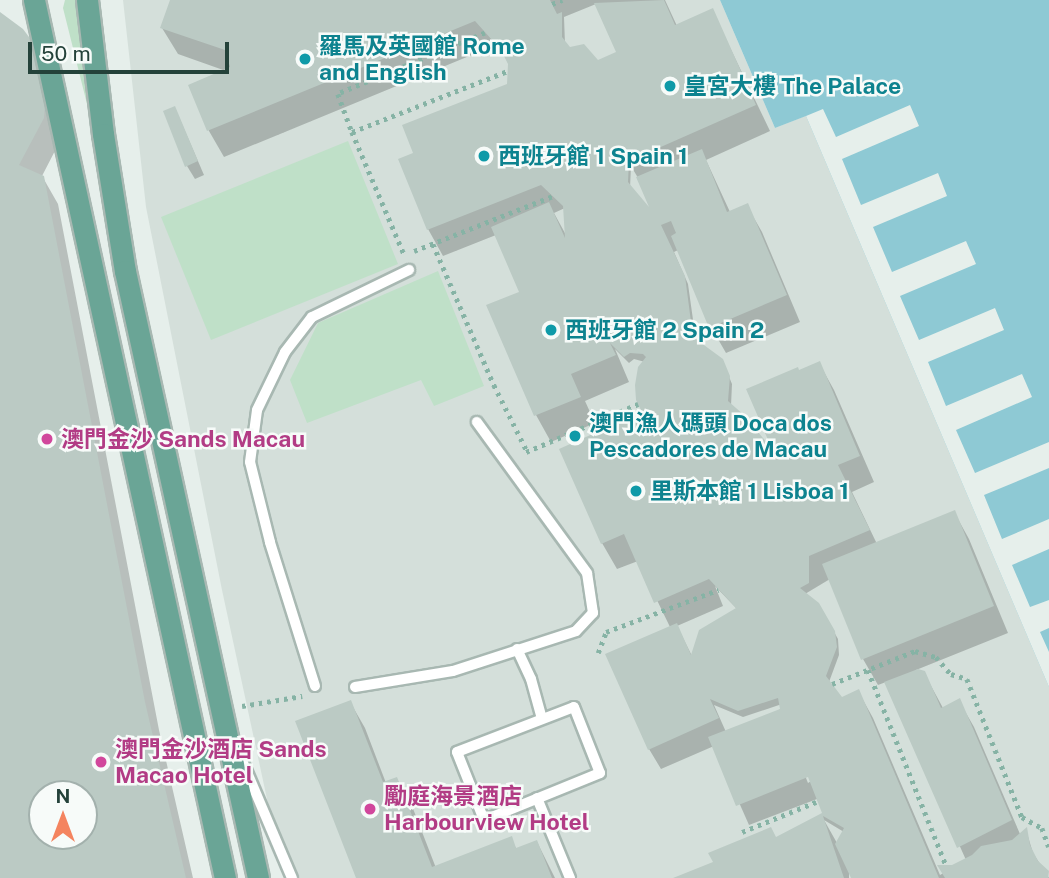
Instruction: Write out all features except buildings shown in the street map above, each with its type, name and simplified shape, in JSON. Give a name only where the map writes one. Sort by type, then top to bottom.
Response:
[{"type":"main road","points":[[87,0],[103,134],[125,271],[258,878]]},
{"type":"main road","points":[[36,2],[225,878]]},
{"type":"lane","points":[[315,690],[270,542],[250,462],[257,410],[285,352],[312,317],[409,270]]},
{"type":"lane","points":[[355,687],[453,671],[576,631],[593,613],[587,573],[477,422]]},
{"type":"lane","points":[[517,649],[531,679],[542,719]]},
{"type":"lane","points":[[573,707],[600,774],[484,820],[457,752],[542,719],[573,707]]},
{"type":"lane","points":[[221,710],[292,878]]},
{"type":"lane","points":[[537,798],[570,878]]},
{"type":"path","points":[[552,4],[562,0]]},
{"type":"path","points":[[409,270],[338,94],[485,33]]},
{"type":"path","points":[[352,132],[508,71]]},
{"type":"path","points":[[404,255],[553,196]]},
{"type":"path","points":[[433,244],[494,385],[527,451]]},
{"type":"path","points":[[505,460],[638,404]]},
{"type":"path","points":[[598,653],[606,632],[718,590]]},
{"type":"path","points":[[832,684],[915,651],[936,657],[951,674],[967,679],[1022,817],[1042,828],[1049,847]]},
{"type":"path","points":[[868,670],[946,865]]},
{"type":"path","points":[[221,710],[315,690]]},
{"type":"path","points":[[742,832],[816,802]]},
{"type":"shaded area","name":"澳門漁人碼頭 Doca dos Pescadores de Macau","points":[[123,0],[720,0],[775,128],[823,109],[1049,652],[1049,878],[284,878],[222,590],[146,207]]},
{"type":"green space","points":[[65,0],[82,0],[102,101],[87,104],[63,8]]},
{"type":"green space","points":[[348,141],[398,264],[211,340],[161,217]]},
{"type":"green space","points":[[438,271],[484,386],[434,406],[421,380],[307,423],[290,380],[318,323]]},
{"type":"water","points":[[720,0],[1049,0],[1049,687],[806,116],[775,128]]},
{"type":"pier","points":[[910,105],[919,126],[842,159],[861,205],[938,173],[947,196],[873,227],[892,272],[966,241],[976,264],[900,296],[919,340],[995,308],[1004,330],[928,362],[946,406],[1022,374],[1032,397],[956,430],[975,473],[1049,442],[1049,468],[984,495],[1002,539],[1049,519],[1049,549],[1012,565],[1030,607],[1049,600],[1049,628],[1040,632],[1049,652],[1049,687],[806,116],[823,109],[836,137]]},
{"type":"place","name":"羅馬及英國館 Rome and English","points":[[305,59]]},
{"type":"place","name":"皇宮大樓 The Palace","points":[[670,86]]},
{"type":"place","name":"西班牙館 1 Spain 1","points":[[484,156]]},
{"type":"place","name":"西班牙館 2 Spain 2","points":[[551,330]]},
{"type":"place","name":"澳門漁人碼頭 Doca dos Pescadores de Macau","points":[[575,436]]},
{"type":"place","name":"澳門金沙 Sands Macau","points":[[47,439]]},
{"type":"place","name":"里斯本館 1 Lisboa 1","points":[[636,491]]},
{"type":"place","name":"澳門金沙酒店 Sands Macao Hotel","points":[[101,762]]},
{"type":"place","name":"勵庭海景酒店 Harbourview Hotel","points":[[370,809]]}]
